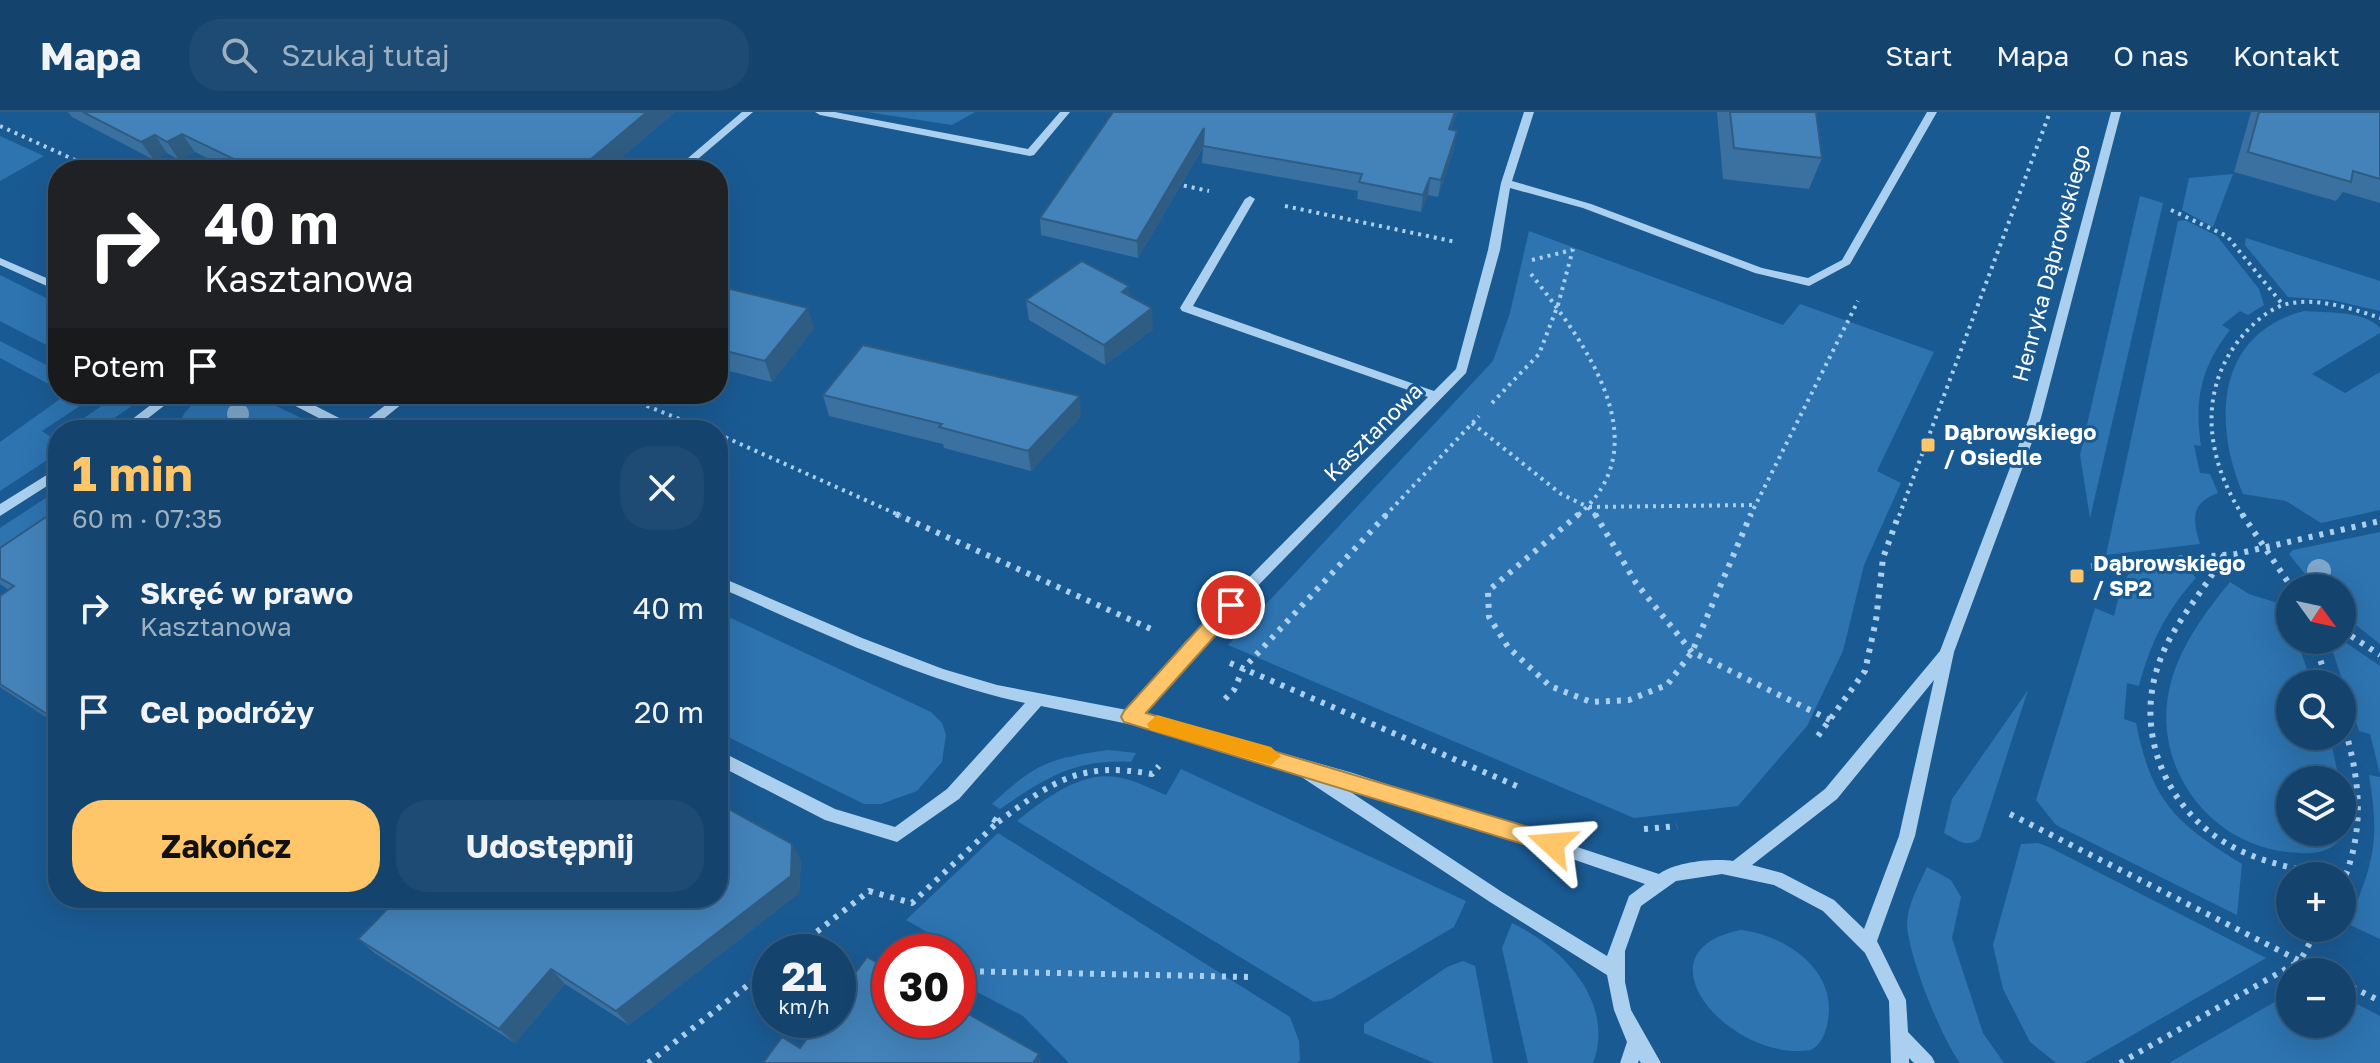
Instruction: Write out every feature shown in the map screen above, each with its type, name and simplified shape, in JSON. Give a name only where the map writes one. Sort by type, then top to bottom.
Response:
[{"type":"street","points":[[691,160],[748,112]]},
{"type":"street","points":[[820,112],[1030,153],[1065,112]]},
{"type":"street","name":"Kasztanowa","points":[[1131,717],[1190,646],[1462,370],[1494,250],[1506,183],[1529,112]]},
{"type":"street","points":[[1506,183],[1587,206],[1759,271],[1809,282],[1846,262],[1932,112]]},
{"type":"street","name":"Henryka Dąbrowskiego","points":[[1947,652],[2035,418],[2116,112]]},
{"type":"street","points":[[1250,199],[1186,308],[1437,396]]},
{"type":"street","points":[[0,261],[48,283]]},
{"type":"street","points":[[138,420],[159,404]]},
{"type":"street","points":[[302,404],[333,420]]},
{"type":"street","points":[[374,420],[395,404]]},
{"type":"street","points":[[0,511],[48,480]]},
{"type":"street","points":[[728,585],[941,675],[1036,701],[1131,717],[1292,762],[1525,834],[1659,881]]},
{"type":"street","points":[[1739,866],[1831,794],[1947,652]]},
{"type":"street","points":[[1868,942],[1907,836],[1947,652]]},
{"type":"street","points":[[728,762],[831,815],[897,835],[953,794],[1036,701]]},
{"type":"street","points":[[1292,762],[1496,897],[1613,969]]},
{"type":"street","points":[[1652,1063],[1636,1043],[1619,1007],[1613,969],[1618,933],[1633,903],[1659,881],[1696,867],[1739,866],[1797,886],[1831,905],[1868,942],[1887,973],[1900,1005],[1904,1039],[1900,1063]]},
{"type":"street","points":[[1904,1039],[1926,1063]]},
{"type":"street","points":[[1629,1063],[1636,1043]]},
{"type":"path","points":[[1811,746],[1865,671],[1876,620],[1883,558],[2050,112]]},
{"type":"path","points":[[0,126],[75,160]]},
{"type":"path","points":[[2171,210],[2227,236],[2283,305]]},
{"type":"path","points":[[1572,250],[1521,263],[1580,337],[1615,416],[1612,466],[1588,507],[1488,591],[1489,617],[1508,647],[1550,686],[1591,702],[1629,700],[1667,685],[1692,652],[1755,505],[1873,272],[1846,262]]},
{"type":"path","points":[[2283,574],[2228,491],[2217,458],[2211,398],[2218,371],[2234,344],[2258,321],[2283,305],[2333,306],[2380,318]]},
{"type":"path","points":[[642,404],[682,420]]},
{"type":"path","points":[[1472,423],[1561,494],[1588,507],[1604,525],[1636,583],[1692,652],[1830,720]]},
{"type":"path","points":[[728,438],[1190,646],[1533,793]]},
{"type":"path","points":[[1588,507],[1755,505]]},
{"type":"path","points":[[2091,566],[2224,555],[2380,521]]},
{"type":"path","points":[[2224,555],[2157,665],[2151,709],[2152,742],[2179,802],[2197,823],[2224,843],[2250,855],[2276,862]]},
{"type":"path","points":[[2356,639],[2380,655]]},
{"type":"path","points":[[2349,750],[2361,803],[2359,841],[2351,862]]},
{"type":"path","points":[[814,934],[869,891],[912,903],[998,822],[953,794]]},
{"type":"path","points":[[2010,814],[2294,958]]},
{"type":"path","points":[[1634,830],[1692,825]]},
{"type":"path","points":[[976,971],[1251,977]]},
{"type":"path","points":[[2120,1063],[2276,975]]},
{"type":"path","points":[[648,1063],[752,982]]},
{"type":"path","points":[[2356,989],[2380,1001]]},
{"type":"shaded area","points":[[867,112],[975,112],[952,125]]},
{"type":"shaded area","points":[[0,136],[44,156],[0,181]]},
{"type":"shaded area","points":[[2233,174],[2213,227],[2182,210],[2189,178]]},
{"type":"shaded area","points":[[2140,196],[2163,203],[2090,518],[2080,455]]},
{"type":"shaded area","points":[[2185,220],[2217,236],[2259,289],[2264,305],[2248,315],[2240,311],[2222,325],[2230,330],[2212,357],[2202,385],[2198,414],[2201,446],[2194,445],[2200,473],[2210,474],[2218,493],[2203,502],[2196,512],[2200,544],[2106,555],[2178,221]]},
{"type":"shaded area","points":[[1529,231],[1783,325],[1800,304],[1934,352],[1877,471],[1901,483],[1864,565],[1843,651],[1807,726],[1738,806],[1634,818],[1228,645],[1493,361],[1510,313]]},
{"type":"shaded area","points":[[2246,238],[2380,281],[2380,311],[2332,300],[2288,297],[2245,245]]},
{"type":"shaded area","points":[[0,275],[48,299],[48,346],[0,321]]},
{"type":"shaded area","points":[[2304,311],[2355,315],[2380,328],[2380,333],[2312,374],[2345,393],[2380,372],[2380,510],[2321,523],[2286,501],[2243,494],[2227,439],[2229,385],[2238,361],[2253,339],[2275,323]]},
{"type":"shaded area","points":[[0,341],[48,366],[48,384],[0,358]]},
{"type":"shaded area","points":[[53,404],[83,404],[59,420],[48,420],[48,427],[42,431],[48,435],[48,460],[0,491],[0,442]]},
{"type":"shaded area","points":[[104,404],[135,404],[111,420],[81,420]]},
{"type":"shaded area","points":[[195,404],[271,404],[306,420],[182,420],[186,411]]},
{"type":"shaded area","points":[[48,497],[48,549],[0,582],[0,528]]},
{"type":"shaded area","points":[[2380,532],[2380,644],[2356,625],[2356,574],[2305,574],[2289,554],[2293,550]]},
{"type":"shaded area","points":[[2188,569],[2196,578],[2160,629],[2139,686],[2127,683],[2124,719],[2136,723],[2150,773],[2170,808],[2200,836],[2242,864],[2237,915],[2056,825],[2036,800],[2095,608],[2114,616],[2122,583],[2130,573]]},
{"type":"shaded area","points":[[2230,582],[2249,594],[2276,602],[2276,654],[2302,654],[2307,670],[2276,670],[2276,750],[2333,750],[2336,766],[2276,766],[2276,846],[2333,846],[2324,851],[2287,852],[2258,845],[2232,833],[2209,815],[2190,794],[2177,769],[2168,741],[2166,712],[2171,682],[2181,655]]},
{"type":"shaded area","points":[[728,617],[931,712],[942,723],[946,735],[942,762],[917,791],[881,804],[864,804],[728,737]]},
{"type":"shaded area","points":[[2356,650],[2380,666],[2380,774],[2370,734],[2359,731],[2356,722],[2356,670],[2339,670],[2334,654],[2356,654]]},
{"type":"shaded area","points":[[2028,690],[1980,838],[1971,843],[1958,841],[1944,833],[1952,799]]},
{"type":"shaded area","points":[[1108,750],[1136,753],[1131,762],[1093,763],[1061,773],[1000,809],[992,804],[1021,779],[1045,765],[1071,756]]},
{"type":"shaded area","points":[[1181,769],[1466,901],[1454,927],[1331,999],[1314,1002],[1017,821],[1053,794],[1095,777],[1125,779],[1166,795]]},
{"type":"shaded area","points":[[2369,775],[2380,777],[2380,939],[2356,928],[2356,904],[2369,867],[2374,835]]},
{"type":"shaded area","points":[[998,833],[1290,1017],[1299,1041],[1300,1060],[1297,1063],[1069,1063],[1023,1016],[976,991],[976,934],[931,934],[906,920]]},
{"type":"shaded area","points":[[2038,843],[2266,958],[2084,1063],[2056,1063],[2030,1042],[2003,989],[1993,945],[2021,844]]},
{"type":"shaded area","points":[[1927,867],[1951,880],[1961,897],[1952,938],[1983,1033],[2004,1063],[1960,1063],[1927,997],[1913,957],[1907,925],[1911,903]]},
{"type":"shaded area","points":[[1512,923],[1549,946],[1566,962],[1591,998],[1597,1019],[1598,1040],[1593,1063],[1528,1063],[1502,948]]},
{"type":"shaded area","points":[[1741,930],[1757,933],[1790,947],[1816,970],[1829,1002],[1828,1020],[1823,1037],[1811,1050],[1781,1049],[1751,1040],[1725,1023],[1705,1003],[1694,981],[1695,959],[1709,942]]},
{"type":"shaded area","points":[[1463,961],[1475,966],[1493,1063],[1434,1063],[1364,1033],[1364,1024],[1447,967]]},
{"type":"shaded area","points":[[2276,1001],[2276,1038],[2356,1038],[2356,1003],[2380,1016],[2380,1063],[2169,1063]]},
{"type":"building","points":[[83,112],[647,112],[590,160],[236,160],[182,134],[167,142],[155,135],[141,142]]},
{"type":"building","points":[[1113,112],[1455,112],[1449,129],[1457,131],[1441,180],[1430,178],[1423,195],[1359,182],[1362,174],[1203,146],[1204,128],[1137,241],[1040,218]]},
{"type":"building","points":[[1730,112],[1816,112],[1822,158],[1734,148]]},
{"type":"building","points":[[2259,112],[2380,112],[2380,179],[2353,171],[2351,182],[2248,152]]},
{"type":"building","points":[[1082,261],[1129,286],[1122,292],[1152,308],[1104,345],[1026,300]]},
{"type":"building","points":[[728,288],[808,308],[765,361],[728,352]]},
{"type":"building","points":[[863,345],[1080,396],[1028,451],[939,427],[942,424],[823,395]]},
{"type":"building","points":[[48,516],[48,715],[0,684],[0,596],[14,586],[0,578],[0,548]]},
{"type":"building","points":[[728,809],[792,844],[791,876],[616,1011],[551,969],[499,1029],[358,939],[388,908],[728,908]]},
{"type":"building","points":[[867,957],[872,960],[872,1038],[976,1038],[976,1018],[1039,1054],[1033,1063],[763,1063],[781,1038],[800,1048],[808,1038],[856,1038],[856,972]]},
{"type":"slow traffic","points":[[1157,724],[1271,756]]},
{"type":"place","name":"Dąbrowskiego / Osiedle","points":[[1928,445]]},
{"type":"place","name":"Dąbrowskiego / SP2","points":[[2077,576]]},
{"type":"route","points":[[1231,605],[1190,646],[1131,717],[1292,762],[1552,844]]}]
